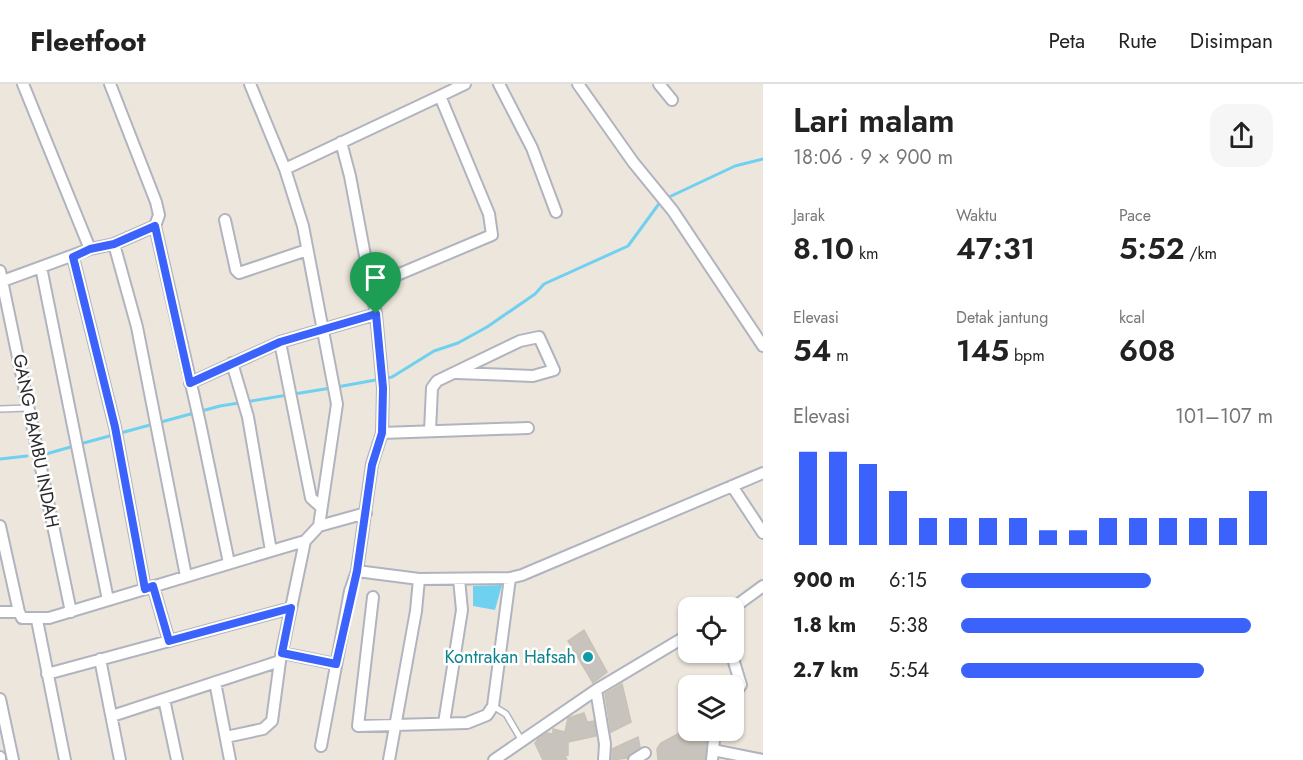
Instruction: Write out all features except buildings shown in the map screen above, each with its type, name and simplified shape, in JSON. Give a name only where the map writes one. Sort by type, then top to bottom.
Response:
[{"type":"street","points":[[23,84],[90,249]]},
{"type":"street","points":[[110,84],[156,202],[159,215],[155,226],[229,563]]},
{"type":"street","points":[[250,84],[285,169],[303,226],[337,404],[319,526]]},
{"type":"street","points":[[285,169],[465,84]]},
{"type":"street","points":[[499,84],[532,148],[556,212]]},
{"type":"street","points":[[578,84],[633,162],[659,191],[763,346]]},
{"type":"street","points":[[659,84],[672,100]]},
{"type":"street","points":[[371,286],[492,235],[489,214],[440,96]]},
{"type":"street","points":[[321,746],[336,664],[357,571],[372,465],[382,433],[383,388],[376,314],[350,176],[341,142]]},
{"type":"street","points":[[225,220],[236,270],[239,273],[307,250]]},
{"type":"street","points":[[1,277],[73,257],[90,249],[114,244],[155,226]]},
{"type":"street","points":[[114,244],[137,327],[186,576]]},
{"type":"street","points":[[73,257],[115,427],[149,588],[169,641]]},
{"type":"street","points":[[40,267],[108,600]]},
{"type":"street","name":"GANG BAMBU INDAH","points":[[1,277],[71,612]]},
{"type":"street","points":[[190,383],[280,342],[322,332],[376,314]]},
{"type":"street","points":[[430,431],[432,386],[457,373],[520,341],[539,337],[554,370],[533,376],[457,373]]},
{"type":"street","points":[[280,342],[290,383],[311,498],[321,507]]},
{"type":"street","points":[[231,363],[242,391],[248,417],[271,550]]},
{"type":"street","points":[[382,433],[528,428]]},
{"type":"street","points":[[357,571],[419,579],[510,578],[522,575],[763,473]]},
{"type":"street","points":[[732,486],[763,533]]},
{"type":"street","points":[[226,738],[263,729],[270,724],[305,541],[319,526],[366,513]]},
{"type":"street","points":[[0,526],[5,565],[19,612],[23,618],[37,620],[71,612],[305,541]]},
{"type":"street","points":[[373,597],[356,723],[361,727],[467,723],[480,720],[490,712],[493,706],[510,578]]},
{"type":"street","points":[[389,760],[416,611],[419,579]]},
{"type":"street","points":[[444,723],[462,610],[459,579]]},
{"type":"street","points":[[744,600],[763,586]]},
{"type":"street","points":[[47,674],[291,608]]},
{"type":"street","points":[[0,612],[19,612]]},
{"type":"street","points":[[37,620],[65,760]]},
{"type":"street","points":[[494,760],[596,690],[678,641]]},
{"type":"street","points":[[112,716],[215,682],[281,657],[336,664]]},
{"type":"street","points":[[100,659],[120,760]]},
{"type":"street","points":[[215,682],[230,760]]},
{"type":"street","points":[[596,690],[605,744],[604,760]]},
{"type":"street","points":[[0,699],[13,760]]},
{"type":"street","points":[[164,699],[177,760]]},
{"type":"street","points":[[634,760],[645,753]]},
{"type":"street","points":[[712,755],[763,760]]},
{"type":"lane","points":[[0,409],[29,408]]},
{"type":"lane","points":[[493,706],[506,714],[522,741]]},
{"type":"water","points":[[502,585],[495,610],[473,606],[473,586]]},
{"type":"waterway","points":[[667,198],[735,166],[763,159]]},
{"type":"waterway","points":[[337,387],[392,377],[434,351],[458,343],[487,327],[535,294],[544,284],[628,246],[661,201]]},
{"type":"waterway","points":[[80,444],[220,406],[331,388]]},
{"type":"waterway","points":[[46,454],[74,446]]},
{"type":"waterway","points":[[0,459],[27,456]]},
{"type":"place","name":"Kontrakan Hafsah","points":[[588,657]]},
{"type":"route","points":[[155,226],[190,383],[280,342],[322,332],[376,314],[383,388],[382,433],[372,465],[357,571],[350,591],[336,664],[282,653],[291,608],[169,641],[153,586],[145,589],[115,427],[73,257],[90,249],[114,244],[155,226]]}]
